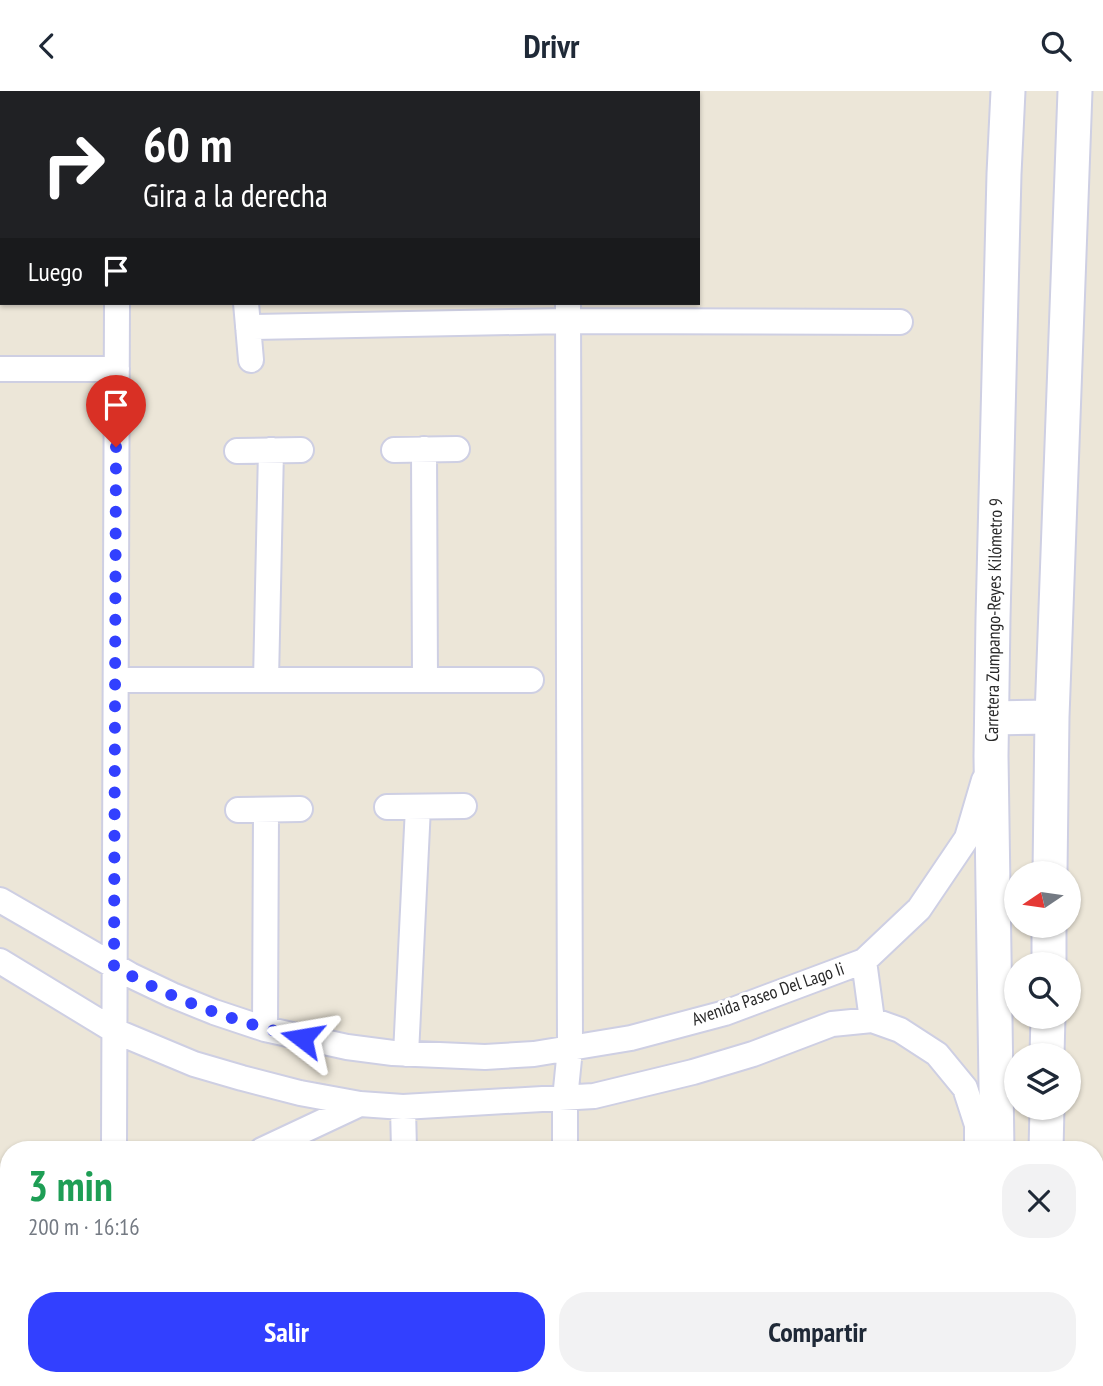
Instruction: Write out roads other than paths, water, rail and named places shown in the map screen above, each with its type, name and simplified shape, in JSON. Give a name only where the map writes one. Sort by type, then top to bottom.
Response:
[{"type":"main road","name":"Carretera Zumpango-Reyes Kilómetro 9","points":[[997,1141],[991,756],[1008,91]]},
{"type":"main road","points":[[1050,861],[1052,717],[1075,91]]},
{"type":"main road","points":[[992,717],[1052,717]]},
{"type":"main road","points":[[1046,1141],[1047,1120]]},
{"type":"street","points":[[114,1141],[117,305]]},
{"type":"street","points":[[565,1141],[565,1099],[570,1049],[568,312]]},
{"type":"street","points":[[251,361],[247,315],[568,312],[900,322]]},
{"type":"street","points":[[0,369],[117,369]]},
{"type":"street","points":[[424,449],[425,680]]},
{"type":"street","points":[[394,450],[457,449]]},
{"type":"street","points":[[266,680],[271,450]]},
{"type":"street","points":[[237,451],[301,450]]},
{"type":"street","points":[[116,680],[531,680]]},
{"type":"street","name":"Avenida Paseo Del Lago Ii","points":[[0,900],[130,975],[214,1012],[265,1029],[347,1047],[406,1054],[485,1057],[570,1049],[631,1038],[726,1013],[864,961],[919,909],[967,838],[991,756]]},
{"type":"street","points":[[387,807],[464,806]]},
{"type":"street","points":[[406,1054],[418,807]]},
{"type":"street","points":[[238,810],[300,809]]},
{"type":"street","points":[[265,1029],[266,811]]},
{"type":"street","points":[[0,961],[115,1031],[194,1064],[300,1093],[360,1104],[404,1107],[594,1096],[753,1054],[832,1024],[872,1020],[900,1030],[937,1054],[965,1088],[977,1125],[977,1141]]},
{"type":"street","points":[[864,961],[872,1020]]},
{"type":"street","points":[[281,1141],[360,1104]]},
{"type":"street","points":[[404,1107],[404,1141]]}]
